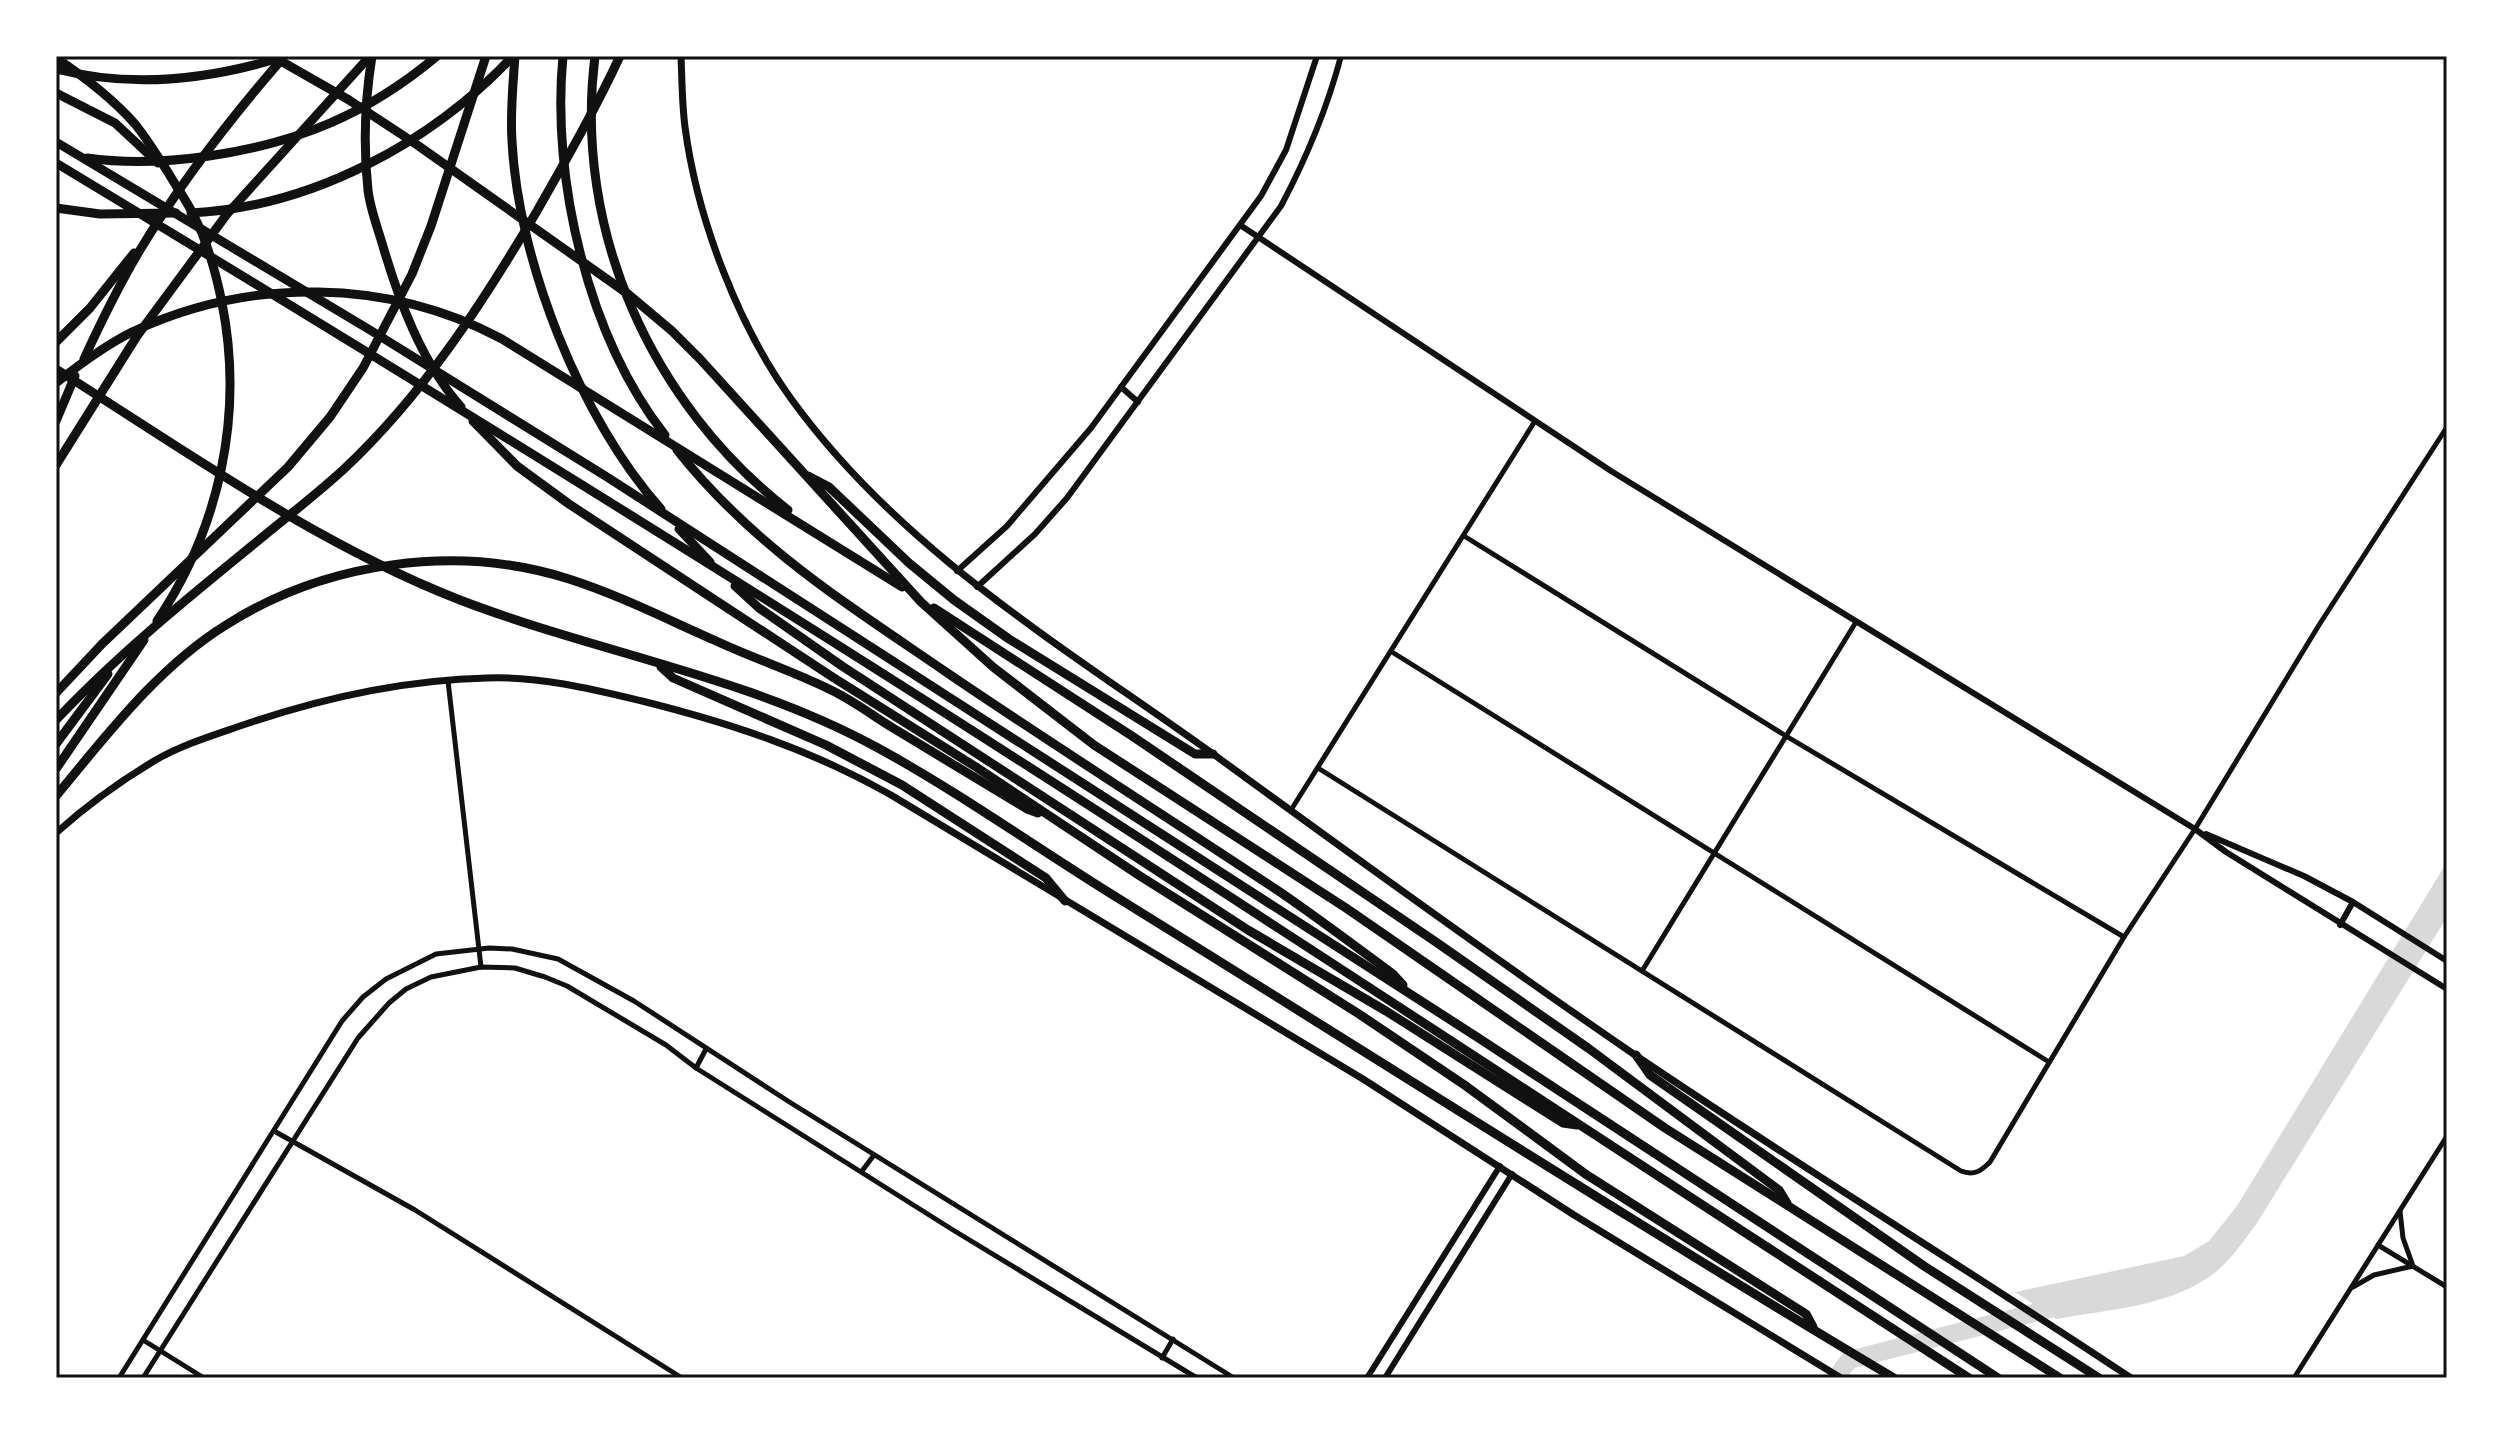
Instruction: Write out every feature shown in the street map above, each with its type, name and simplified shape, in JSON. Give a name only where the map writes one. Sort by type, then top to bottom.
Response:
[{"type":"highway","points":[[272,56],[349,100],[413,142],[628,294],[672,331],[931,612],[993,667],[1094,745],[1346,908],[1593,1080],[2060,1378]]},
{"type":"highway","points":[[56,69],[116,78],[174,79],[222,72],[285,56]]},
{"type":"highway","points":[[56,421],[117,292],[152,232],[215,139],[285,56]]},
{"type":"highway","points":[[56,465],[137,336],[227,214],[371,56]]},
{"type":"highway","points":[[371,56],[366,130],[368,192],[390,272],[405,313],[424,351],[453,397],[484,434],[517,466],[795,653],[1359,1014],[1466,1086],[1587,1175],[1806,1314],[1818,1332]]},
{"type":"highway","points":[[56,152],[147,163],[280,143],[344,118],[391,91],[437,56]]},
{"type":"highway","points":[[56,693],[102,644],[288,467],[330,417],[363,368],[392,316],[422,250],[486,56]]},
{"type":"highway","points":[[56,208],[100,214],[199,212],[258,203],[298,192],[350,172],[420,134],[481,87],[514,56]]},
{"type":"highway","points":[[514,56],[512,142],[518,189],[544,296],[576,377],[619,453],[640,483],[689,539],[759,608],[842,666],[1248,930],[1386,1011],[1563,1123],[1579,1125]]},
{"type":"highway","points":[[563,56],[560,87],[562,139],[580,250],[600,318],[658,426],[717,497],[783,557],[995,705],[1282,894],[1393,974],[1414,997]]},
{"type":"highway","points":[[595,56],[592,125],[596,177],[611,255],[633,315],[670,383],[717,444],[776,500],[822,537]]},
{"type":"highway","points":[[56,720],[134,644],[344,469],[416,392],[511,255],[575,146],[620,56]]},
{"type":"highway","points":[[56,58],[133,122],[153,147],[195,218],[215,273],[227,329],[230,390],[223,464],[211,514],[186,574],[56,769]]},
{"type":"highway","points":[[56,93],[115,123],[169,174]]},
{"type":"highway","points":[[56,142],[370,330],[607,477],[1676,1166],[1998,1378]]},
{"type":"highway","points":[[56,163],[860,659],[1969,1378]]},
{"type":"highway","points":[[56,342],[90,308],[152,232]]},
{"type":"highway","points":[[56,383],[91,355],[170,316],[230,299],[268,293],[373,295],[449,314],[502,339],[822,537],[1132,736],[1601,1057],[1779,1190],[1792,1209]]},
{"type":"highway","points":[[56,369],[216,471],[328,537],[412,579],[563,636],[756,693],[837,726],[878,748],[1894,1378]]},
{"type":"highway","points":[[802,473],[829,487],[909,563],[1009,639],[1195,754],[1213,754]]},
{"type":"highway","points":[[56,796],[164,675],[225,625],[291,591],[325,579],[353,571],[436,560],[475,561],[523,568],[566,578],[609,593],[831,690],[1027,809],[1051,817]]},
{"type":"highway","points":[[56,744],[91,695],[134,644]]},
{"type":"highway","points":[[655,663],[673,678],[826,745],[902,785],[1046,878],[1065,901]]},
{"type":"highway","points":[[1636,1055],[1650,1075],[1924,1266],[2099,1378]]},
{"type":"main road","points":[[681,56],[685,126],[696,180],[716,252],[735,301],[792,401],[859,480],[915,536],[977,587],[1405,894],[1636,1055],[2131,1378]]},
{"type":"main road","points":[[56,833],[90,804],[156,760],[216,734],[274,714],[362,691],[488,678],[573,686],[690,713],[766,737],[853,774],[1351,1071],[1574,1215],[1841,1378]]},
{"type":"street","points":[[957,571],[1039,492],[1121,387],[1261,196],[1286,150],[1317,56]]},
{"type":"street","points":[[977,587],[1035,534],[1067,498],[1281,206],[1306,160],[1328,105],[1341,56]]},
{"type":"street","points":[[1240,225],[1535,421],[2195,829],[2340,925],[2447,989]]},
{"type":"street","points":[[1121,387],[1138,402]]},
{"type":"street","points":[[1290,811],[1535,421]]},
{"type":"street","points":[[1318,768],[1970,1174],[1981,1171],[1990,1162],[2124,937],[2195,829],[2319,625],[2447,427]]},
{"type":"street","points":[[1464,536],[1786,736],[2124,937]]},
{"type":"street","points":[[1642,971],[1856,622]]},
{"type":"street","points":[[1392,652],[2049,1062]]},
{"type":"street","points":[[448,681],[481,967]]},
{"type":"street","points":[[2195,829],[2304,876],[2353,902],[2447,961]]},
{"type":"street","points":[[2340,925],[2353,902]]},
{"type":"street","points":[[119,1378],[342,1021],[363,997],[386,979],[436,954],[478,949],[512,949],[558,959],[634,1001],[874,1155],[1234,1378]]},
{"type":"street","points":[[143,1378],[358,1038],[406,989],[431,977],[481,967],[515,968],[567,986],[666,1045],[696,1068],[953,1230],[1197,1378]]},
{"type":"street","points":[[696,1068],[706,1049]]},
{"type":"street","points":[[274,1131],[415,1210],[682,1378]]},
{"type":"street","points":[[2294,1378],[2447,1136]]},
{"type":"street","points":[[862,1171],[874,1155]]},
{"type":"street","points":[[1367,1378],[1500,1166]]},
{"type":"street","points":[[1385,1378],[1512,1173]]},
{"type":"street","points":[[2400,1210],[2403,1238],[2413,1266]]},
{"type":"street","points":[[2378,1245],[2447,1287]]},
{"type":"street","points":[[2352,1288],[2374,1275],[2413,1266]]},
{"type":"street","points":[[1162,1358],[1173,1339]]},
{"type":"street","points":[[143,1340],[204,1378]]},
{"type":"shaded area","points":[[2447,862],[2447,917],[2257,1223],[2221,1267],[2189,1288],[2153,1302],[2056,1319],[2015,1292],[2184,1256],[2209,1241],[2237,1206]]},
{"type":"waterway","points":[[1836,1378],[1849,1360],[2065,1305]]}]
